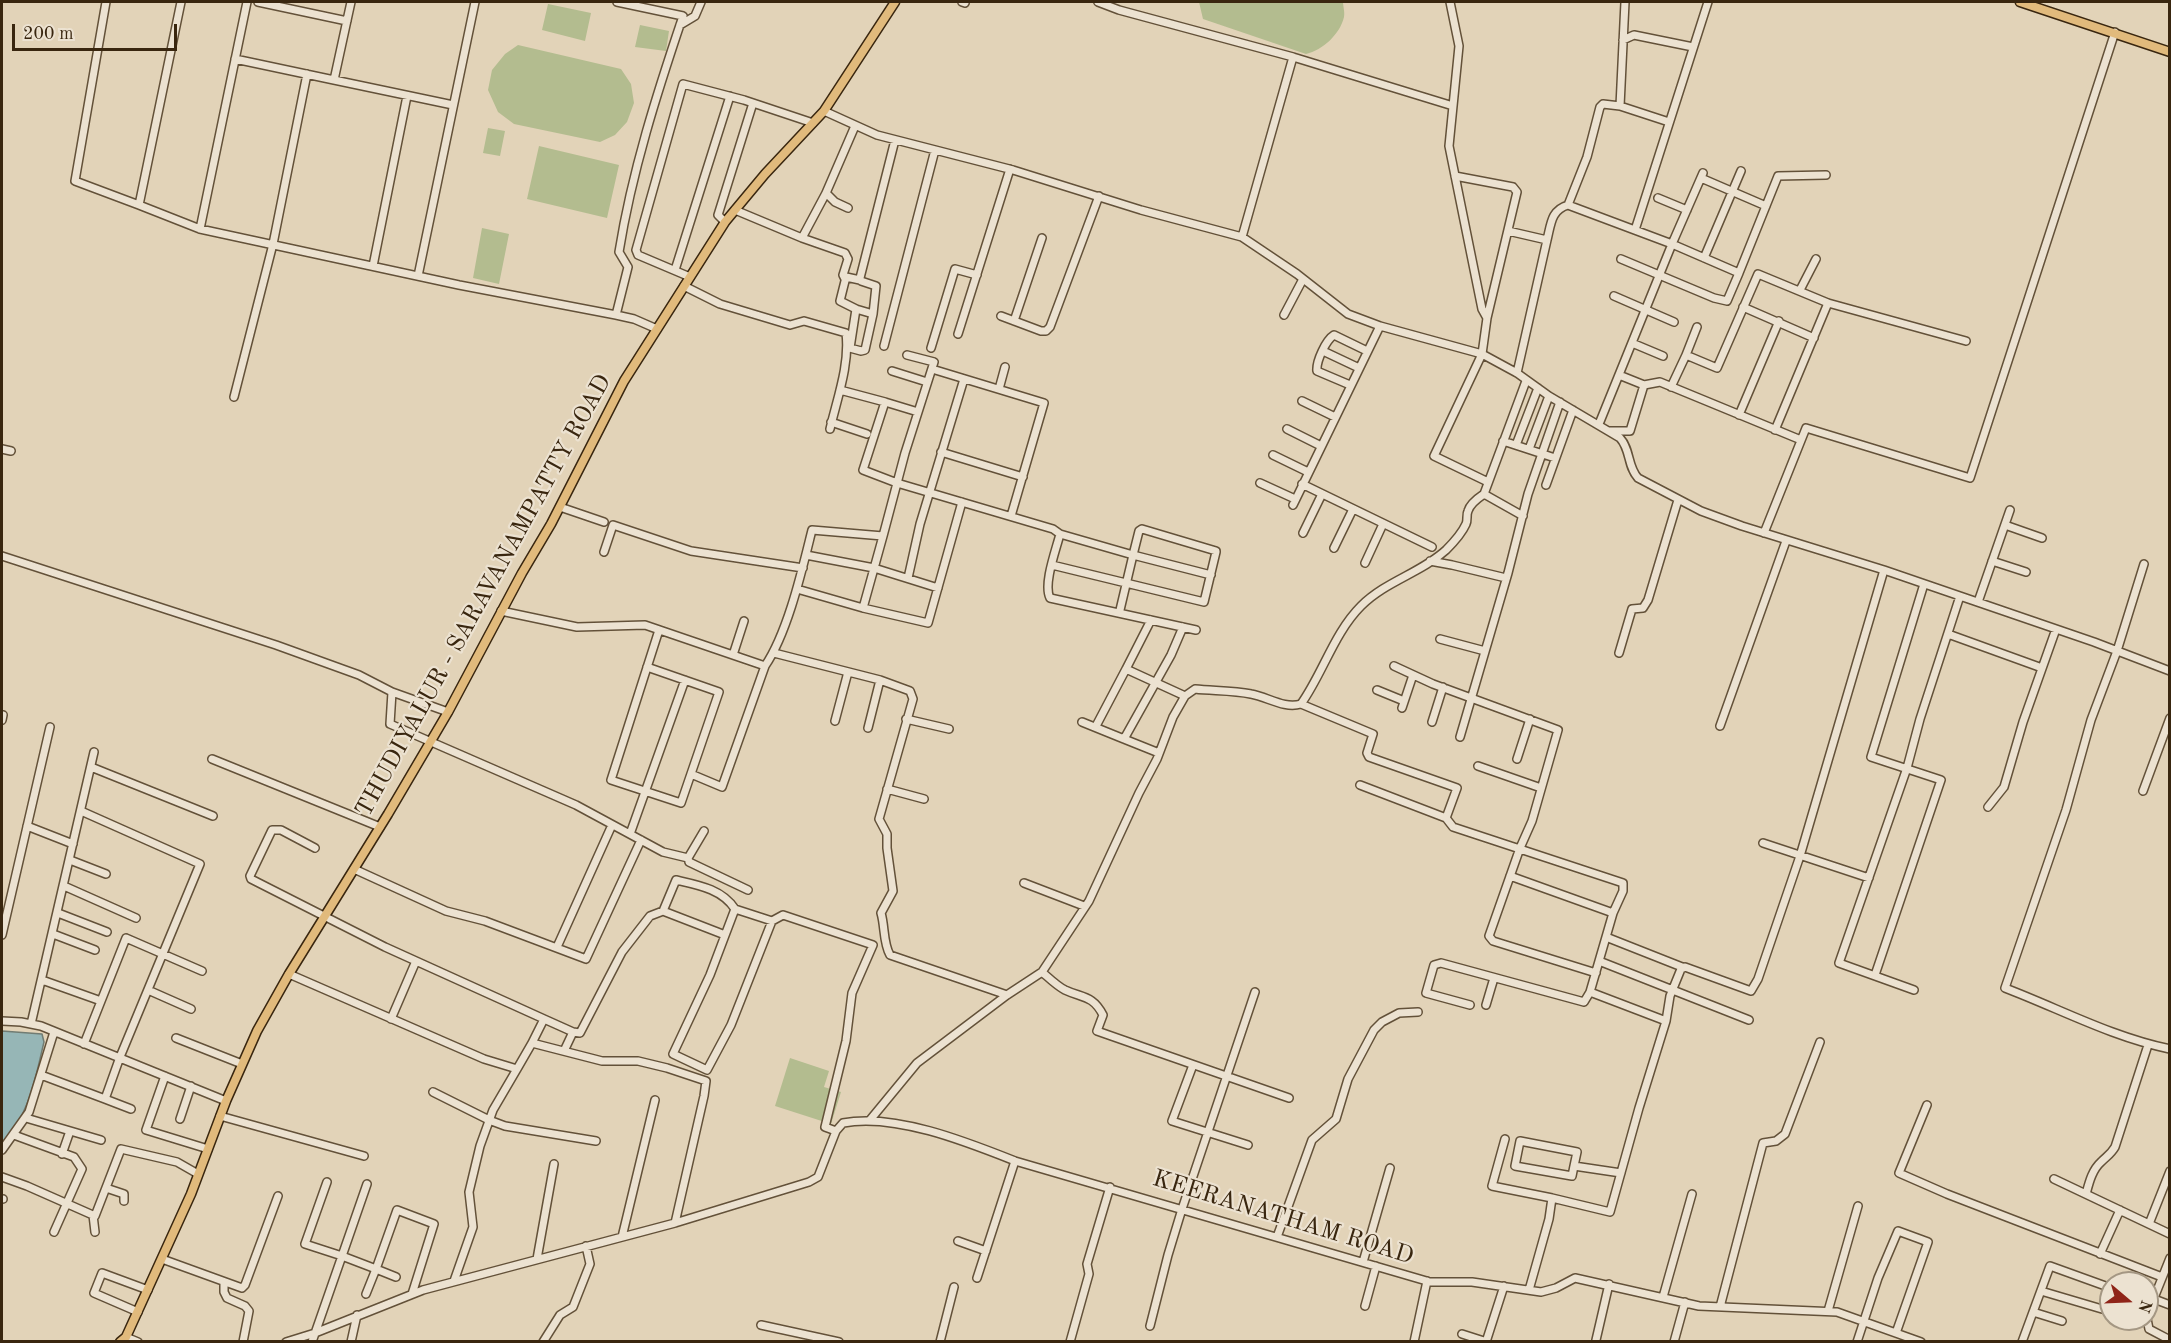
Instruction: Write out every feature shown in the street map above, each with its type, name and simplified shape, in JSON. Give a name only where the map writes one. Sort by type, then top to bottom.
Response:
[{"type":"main road","name":"THUDIYALUR - SARAVANAMPATTY ROAD","points":[[123,1339],[162,1259],[257,1031],[289,974],[448,712],[501,611],[560,507],[624,381],[725,222],[765,174],[824,111],[895,2]]},
{"type":"main road","points":[[2020,2],[2169,52]]},
{"type":"street","points":[[106,2],[75,181],[200,229],[418,276],[616,315],[657,329]]},
{"type":"street","points":[[139,205],[181,2]]},
{"type":"street","points":[[200,229],[247,2]]},
{"type":"street","points":[[258,2],[347,21]]},
{"type":"street","points":[[334,80],[351,2]]},
{"type":"street","points":[[418,276],[475,2]]},
{"type":"street","points":[[617,2],[686,18]]},
{"type":"street","points":[[616,315],[628,267],[618,252],[624,219],[656,95],[680,25],[686,18],[695,15],[701,2]]},
{"type":"street","points":[[1098,2],[1119,10],[1293,57],[1453,106]]},
{"type":"street","points":[[1119,10],[1120,2]]},
{"type":"street","points":[[1450,2],[1459,46],[1449,146],[1482,309],[1487,318]]},
{"type":"street","points":[[1620,106],[1625,2]]},
{"type":"street","points":[[1635,230],[1708,2]]},
{"type":"street","points":[[1764,533],[1806,428],[1970,478],[2115,32]]},
{"type":"street","points":[[1623,40],[1634,35],[1693,47]]},
{"type":"street","points":[[1242,237],[1293,57]]},
{"type":"street","points":[[235,59],[453,105]]},
{"type":"street","points":[[234,396],[273,244],[307,75]]},
{"type":"street","points":[[690,277],[638,255],[636,250],[683,84],[730,96],[813,123]]},
{"type":"street","points":[[373,266],[407,96]]},
{"type":"street","points":[[675,270],[730,96]]},
{"type":"street","points":[[725,222],[718,215],[753,103]]},
{"type":"street","points":[[1568,205],[1587,157],[1600,107],[1603,104],[1620,106],[1669,122]]},
{"type":"street","points":[[824,111],[855,126],[895,140],[1010,169],[1242,237],[1303,279],[1348,314],[1380,326],[1482,354],[1517,373],[1549,396],[1610,431],[1626,444],[1632,472],[1638,478],[1701,511],[1786,541],[1884,570],[1978,602],[2169,671]]},
{"type":"street","points":[[802,238],[826,193],[855,126]]},
{"type":"street","points":[[860,280],[895,140]]},
{"type":"street","points":[[884,346],[935,150]]},
{"type":"street","points":[[958,334],[1010,169]]},
{"type":"street","points":[[1704,258],[1740,171]]},
{"type":"street","points":[[1599,424],[1702,175],[1732,192],[1766,206]]},
{"type":"street","points":[[1621,259],[1714,298],[1727,301],[1778,176],[1826,175]]},
{"type":"street","points":[[1455,176],[1513,187],[1516,192],[1487,318],[1482,354],[1434,456],[1488,482]]},
{"type":"street","points":[[826,193],[835,202],[848,208]]},
{"type":"street","points":[[1001,316],[1041,331],[1046,331],[1050,327],[1099,196]]},
{"type":"street","points":[[1658,198],[1688,210]]},
{"type":"street","points":[[1517,373],[1553,213],[1560,207],[1568,205],[1672,244],[1739,273]]},
{"type":"street","points":[[735,210],[845,253],[848,259],[843,275],[845,279],[840,301],[873,314]]},
{"type":"street","points":[[1508,231],[1547,240]]},
{"type":"street","points":[[1014,321],[1042,238]]},
{"type":"street","points":[[1800,290],[1816,259]]},
{"type":"street","points":[[931,348],[955,269],[977,275]]},
{"type":"street","points":[[1686,355],[1717,368],[1758,274],[1828,303],[1966,341]]},
{"type":"street","points":[[845,279],[848,277],[876,286],[865,350],[861,351],[850,348],[856,309]]},
{"type":"street","points":[[1284,315],[1303,279]]},
{"type":"street","points":[[684,286],[720,304],[790,325],[804,321],[846,333],[848,350],[831,425],[867,434]]},
{"type":"street","points":[[1614,296],[1674,322]]},
{"type":"street","points":[[1775,430],[1828,303]]},
{"type":"street","points":[[1743,307],[1814,338]]},
{"type":"street","points":[[1739,415],[1779,321]]},
{"type":"street","points":[[1260,483],[1294,502],[1380,326]]},
{"type":"street","points":[[1671,387],[1697,327]]},
{"type":"street","points":[[1350,385],[1317,371],[1317,363],[1329,339],[1334,335],[1367,351]]},
{"type":"street","points":[[1632,344],[1663,356]]},
{"type":"street","points":[[1323,351],[1359,368]]},
{"type":"street","points":[[863,608],[897,483],[934,362],[907,355]]},
{"type":"street","points":[[999,389],[1005,367]]},
{"type":"street","points":[[932,369],[1044,403],[1011,516]]},
{"type":"street","points":[[892,371],[927,382]]},
{"type":"street","points":[[1619,375],[1644,385],[1660,382],[1801,440]]},
{"type":"street","points":[[908,578],[941,452],[964,379]]},
{"type":"street","points":[[1301,704],[1316,682],[1342,631],[1362,606],[1398,579],[1447,549],[1467,523],[1468,511],[1484,494],[1526,381]]},
{"type":"street","points":[[1610,431],[1630,431],[1644,385]]},
{"type":"street","points":[[1516,445],[1538,388]]},
{"type":"street","points":[[840,390],[918,412]]},
{"type":"street","points":[[1529,449],[1549,396]]},
{"type":"street","points":[[1302,401],[1335,417]]},
{"type":"street","points":[[885,402],[863,470],[897,483],[1053,529],[1060,534],[1132,555],[1211,574]]},
{"type":"street","points":[[1460,737],[1473,698],[1522,516],[1560,402]]},
{"type":"street","points":[[1546,485],[1573,410]]},
{"type":"street","points":[[1287,429],[1321,446]]},
{"type":"street","points":[[1503,441],[1555,458]]},
{"type":"street","points":[[2,449],[11,451]]},
{"type":"street","points":[[941,452],[1023,477]]},
{"type":"street","points":[[1274,455],[1308,472]]},
{"type":"street","points":[[1302,484],[1432,548]]},
{"type":"street","points":[[1304,533],[1322,494]]},
{"type":"street","points":[[1484,494],[1522,516]]},
{"type":"street","points":[[1619,653],[1632,609],[1643,608],[1648,600],[1678,500]]},
{"type":"street","points":[[796,589],[928,624],[962,502]]},
{"type":"street","points":[[560,507],[604,522]]},
{"type":"street","points":[[1334,548],[1353,509]]},
{"type":"street","points":[[1978,602],[2010,510]]},
{"type":"street","points":[[1365,563],[1383,524]]},
{"type":"street","points":[[604,552],[613,525],[691,551],[803,568]]},
{"type":"street","points":[[2005,525],[2043,538]]},
{"type":"street","points":[[1052,565],[1126,583],[1204,602],[1215,550],[1142,529],[1132,555],[1126,583],[1120,610]]},
{"type":"street","points":[[691,774],[722,788],[765,666],[774,653],[803,568],[812,530],[883,536]]},
{"type":"street","points":[[1060,534],[1047,592],[1050,598],[1196,630]]},
{"type":"street","points":[[1720,726],[1786,541]]},
{"type":"street","points":[[806,555],[874,568],[938,588]]},
{"type":"street","points":[[2,556],[276,645],[358,675],[392,692],[448,712]]},
{"type":"street","points":[[1430,561],[1506,578]]},
{"type":"street","points":[[1992,561],[2026,572]]},
{"type":"street","points":[[2144,564],[2117,651],[2091,720],[2066,810],[2005,988],[2148,1045],[2169,1049]]},
{"type":"street","points":[[1606,937],[1739,988],[1751,991],[1753,989],[1779,922],[1800,856],[1884,570]]},
{"type":"street","points":[[1875,975],[1941,780],[1871,757],[1924,584]]},
{"type":"street","points":[[1914,990],[1839,963],[1907,768],[1920,719],[1960,596]]},
{"type":"street","points":[[501,611],[577,627],[645,625],[765,666]]},
{"type":"street","points":[[1096,726],[1151,620]]},
{"type":"street","points":[[733,655],[744,621]]},
{"type":"street","points":[[1124,739],[1184,627]]},
{"type":"street","points":[[1988,807],[2004,787],[2056,629]]},
{"type":"street","points":[[647,667],[720,692],[681,803],[611,780],[647,667],[659,630]]},
{"type":"street","points":[[1948,634],[2043,668]]},
{"type":"street","points":[[1440,639],[1485,651]]},
{"type":"street","points":[[774,653],[880,680],[910,691],[913,699],[879,819],[887,834],[886,848],[892,891],[881,913],[885,926],[886,949],[890,955],[1007,995]]},
{"type":"street","points":[[1394,666],[1558,730],[1532,821],[1489,936],[1490,939],[1596,973]]},
{"type":"street","points":[[1126,669],[1185,696]]},
{"type":"street","points":[[835,721],[848,672]]},
{"type":"street","points":[[1377,690],[1403,704],[1413,675]]},
{"type":"street","points":[[630,834],[685,680]]},
{"type":"street","points":[[868,728],[880,680]]},
{"type":"street","points":[[1432,722],[1443,687]]},
{"type":"street","points":[[870,1120],[917,1063],[1007,995],[1042,972],[1089,901],[1138,793],[1159,753],[1173,717],[1185,696],[1195,689],[1250,693],[1279,703],[1301,704],[1373,734],[1367,753],[1369,757],[1455,787],[1457,791],[1446,818]]},
{"type":"street","points":[[392,692],[390,724],[576,805],[663,852],[688,858],[689,862],[748,890]]},
{"type":"street","points":[[2143,791],[2169,718]]},
{"type":"street","points":[[906,719],[949,729]]},
{"type":"street","points":[[1517,759],[1530,719]]},
{"type":"street","points":[[1082,722],[1159,753]]},
{"type":"street","points":[[2,935],[51,727]]},
{"type":"street","points":[[31,1024],[94,752]]},
{"type":"street","points":[[212,759],[380,827]]},
{"type":"street","points":[[1478,766],[1541,788]]},
{"type":"street","points":[[91,767],[213,816]]},
{"type":"street","points":[[1360,785],[1446,818],[1453,826],[1623,884],[1623,891],[1613,913],[1590,992],[1584,1002],[1441,963],[1434,965],[1426,993],[1470,1005]]},
{"type":"street","points":[[887,789],[924,799]]},
{"type":"street","points":[[81,811],[200,864],[105,1100]]},
{"type":"street","points":[[557,948],[612,825]]},
{"type":"street","points":[[27,826],[73,843]]},
{"type":"street","points":[[315,848],[281,830],[272,831],[250,876],[254,882],[416,961],[573,1032],[580,1033],[622,952],[650,916],[663,912],[725,935]]},
{"type":"street","points":[[688,858],[704,831]]},
{"type":"street","points":[[354,869],[446,911],[485,921],[586,959],[641,840]]},
{"type":"street","points":[[1763,843],[1869,878]]},
{"type":"street","points":[[70,860],[106,874]]},
{"type":"street","points":[[1510,876],[1613,913]]},
{"type":"street","points":[[663,912],[676,880],[716,891],[729,900],[735,909],[772,921]]},
{"type":"street","points":[[1024,883],[1084,906]]},
{"type":"street","points":[[64,886],[136,918]]},
{"type":"street","points":[[667,1068],[710,975],[735,909]]},
{"type":"street","points":[[58,913],[107,932]]},
{"type":"street","points":[[286,1341],[315,1333],[412,1294],[454,1281],[675,1223],[809,1182],[818,1177],[836,1131],[825,1127],[846,1041],[852,993],[873,945],[783,915],[772,921],[731,1025],[707,1070],[704,1096],[675,1223]]},
{"type":"street","points":[[53,934],[95,950]]},
{"type":"street","points":[[84,1044],[126,938],[202,971]]},
{"type":"street","points":[[391,1019],[416,961]]},
{"type":"street","points":[[1599,961],[1749,1020]]},
{"type":"street","points":[[1506,1139],[1492,1186],[1610,1212],[1638,1108],[1682,967]]},
{"type":"street","points":[[1042,972],[1064,989],[1089,997],[1100,1008],[1103,1015],[1097,1031],[1289,1098]]},
{"type":"street","points":[[289,974],[483,1059],[517,1069]]},
{"type":"street","points":[[1486,1005],[1494,978]]},
{"type":"street","points":[[42,980],[101,1001]]},
{"type":"street","points":[[148,990],[191,1009]]},
{"type":"street","points":[[1150,1326],[1182,1209],[1255,992]]},
{"type":"street","points":[[1590,992],[1666,1022]]},
{"type":"street","points":[[1277,1237],[1312,1140],[1336,1119],[1348,1079],[1374,1030],[1382,1022],[1399,1013],[1418,1012]]},
{"type":"street","points":[[454,1281],[473,1227],[469,1192],[480,1146],[489,1120],[544,1019]]},
{"type":"street","points":[[2,1021],[31,1024],[54,1032],[226,1101]]},
{"type":"street","points":[[2,1150],[26,1118],[54,1032]]},
{"type":"street","points":[[564,1051],[573,1032]]},
{"type":"street","points":[[176,1038],[242,1064]]},
{"type":"street","points":[[532,1042],[602,1061],[638,1061],[706,1081]]},
{"type":"street","points":[[1720,1307],[1763,1143],[1776,1141],[1785,1134],[1820,1042]]},
{"type":"street","points":[[2086,1194],[2098,1165],[2109,1157],[2115,1147],[2148,1045]]},
{"type":"street","points":[[673,1054],[707,1070]]},
{"type":"street","points":[[1192,1065],[1172,1121],[1248,1145]]},
{"type":"street","points":[[41,1075],[131,1109]]},
{"type":"street","points":[[165,1076],[146,1130],[208,1149]]},
{"type":"street","points":[[180,1119],[191,1086]]},
{"type":"street","points":[[433,1092],[506,1126],[596,1141]]},
{"type":"street","points":[[622,1237],[656,1100]]},
{"type":"street","points":[[1927,1105],[1899,1173],[2162,1277]]},
{"type":"street","points":[[220,1116],[364,1156]]},
{"type":"street","points":[[26,1118],[101,1140]]},
{"type":"street","name":"KEERANATHAM ROAD","points":[[836,1131],[843,1123],[870,1120],[933,1131],[1016,1161],[1427,1281],[1472,1282],[1541,1292],[1556,1288],[1575,1278],[1699,1306],[1837,1312],[1921,1341]]},
{"type":"street","points":[[62,1154],[70,1131]]},
{"type":"street","points":[[14,1135],[74,1157],[82,1169],[54,1232]]},
{"type":"street","points":[[1520,1142],[1577,1152],[1574,1166],[1572,1176],[1515,1166],[1520,1142]]},
{"type":"street","points":[[93,1215],[95,1216],[121,1149],[177,1162],[198,1174]]},
{"type":"street","points":[[977,1278],[1016,1161]]},
{"type":"street","points":[[537,1259],[554,1164]]},
{"type":"street","points":[[1574,1166],[1621,1173]]},
{"type":"street","points":[[1363,1262],[1390,1168]]},
{"type":"street","points":[[2149,1224],[2169,1172]]},
{"type":"street","points":[[2,1177],[93,1215]]},
{"type":"street","points":[[2054,1179],[2169,1234]]},
{"type":"street","points":[[327,1182],[305,1244],[396,1277]]},
{"type":"street","points":[[312,1341],[367,1184]]},
{"type":"street","points":[[1070,1341],[1089,1274],[1087,1264],[1110,1187]]},
{"type":"street","points":[[105,1188],[124,1194],[124,1201]]},
{"type":"street","points":[[1663,1297],[1692,1194]]},
{"type":"street","points":[[162,1259],[242,1288],[278,1196]]},
{"type":"street","points":[[1529,1290],[1549,1219],[1552,1198]]},
{"type":"street","points":[[1828,1311],[1857,1206]]},
{"type":"street","points":[[366,1294],[397,1210],[434,1224],[412,1294]]},
{"type":"street","points":[[2100,1254],[2120,1210]]},
{"type":"street","points":[[93,1215],[95,1233]]},
{"type":"street","points":[[1857,1341],[1882,1268],[1898,1231],[1929,1242],[1896,1333]]},
{"type":"street","points":[[958,1241],[986,1251]]},
{"type":"street","points":[[543,1341],[560,1315],[573,1307],[590,1264],[586,1246]]},
{"type":"street","points":[[2159,1284],[2168,1268],[2169,1258]]},
{"type":"street","points":[[1365,1306],[1376,1266]]},
{"type":"street","points":[[2022,1341],[2050,1266],[2099,1284]]},
{"type":"street","points":[[138,1312],[94,1293],[102,1273],[148,1290]]},
{"type":"street","points":[[1414,1341],[1427,1281]]},
{"type":"street","points":[[224,1282],[224,1292],[227,1298],[245,1305],[249,1311],[243,1341]]},
{"type":"street","points":[[1596,1340],[1609,1284]]},
{"type":"street","points":[[1462,1334],[1487,1341],[1504,1286]]},
{"type":"street","points":[[940,1341],[954,1287]]},
{"type":"street","points":[[2040,1291],[2099,1308]]},
{"type":"street","points":[[1674,1341],[1685,1302]]},
{"type":"street","points":[[2033,1312],[2062,1321]]},
{"type":"street","points":[[351,1341],[357,1315]]},
{"type":"street","points":[[761,1325],[839,1341]]},
{"type":"street","points":[[2153,1331],[2169,1340]]},
{"type":"street","points":[[123,1339],[138,1341]]},
{"type":"green space","points":[[1199,2],[1343,2],[1344,15],[1339,29],[1330,40],[1319,49],[1306,54],[1203,19]]},
{"type":"green space","points":[[548,4],[591,13],[585,41],[542,30]]},
{"type":"green space","points":[[640,25],[669,31],[666,51],[635,47]]},
{"type":"green space","points":[[518,45],[621,69],[631,84],[634,103],[627,122],[615,135],[600,142],[514,124],[498,112],[488,90],[492,70],[505,54]]},
{"type":"green space","points":[[488,128],[505,131],[500,156],[483,153]]},
{"type":"green space","points":[[539,146],[619,165],[607,218],[527,199]]},
{"type":"green space","points":[[482,228],[509,234],[499,284],[473,278]]},
{"type":"green space","points":[[790,1058],[829,1071],[824,1087],[841,1092],[831,1124],[775,1106]]},
{"type":"water","points":[[2,1031],[42,1034],[44,1042],[25,1109],[19,1121],[2,1142]]}]
